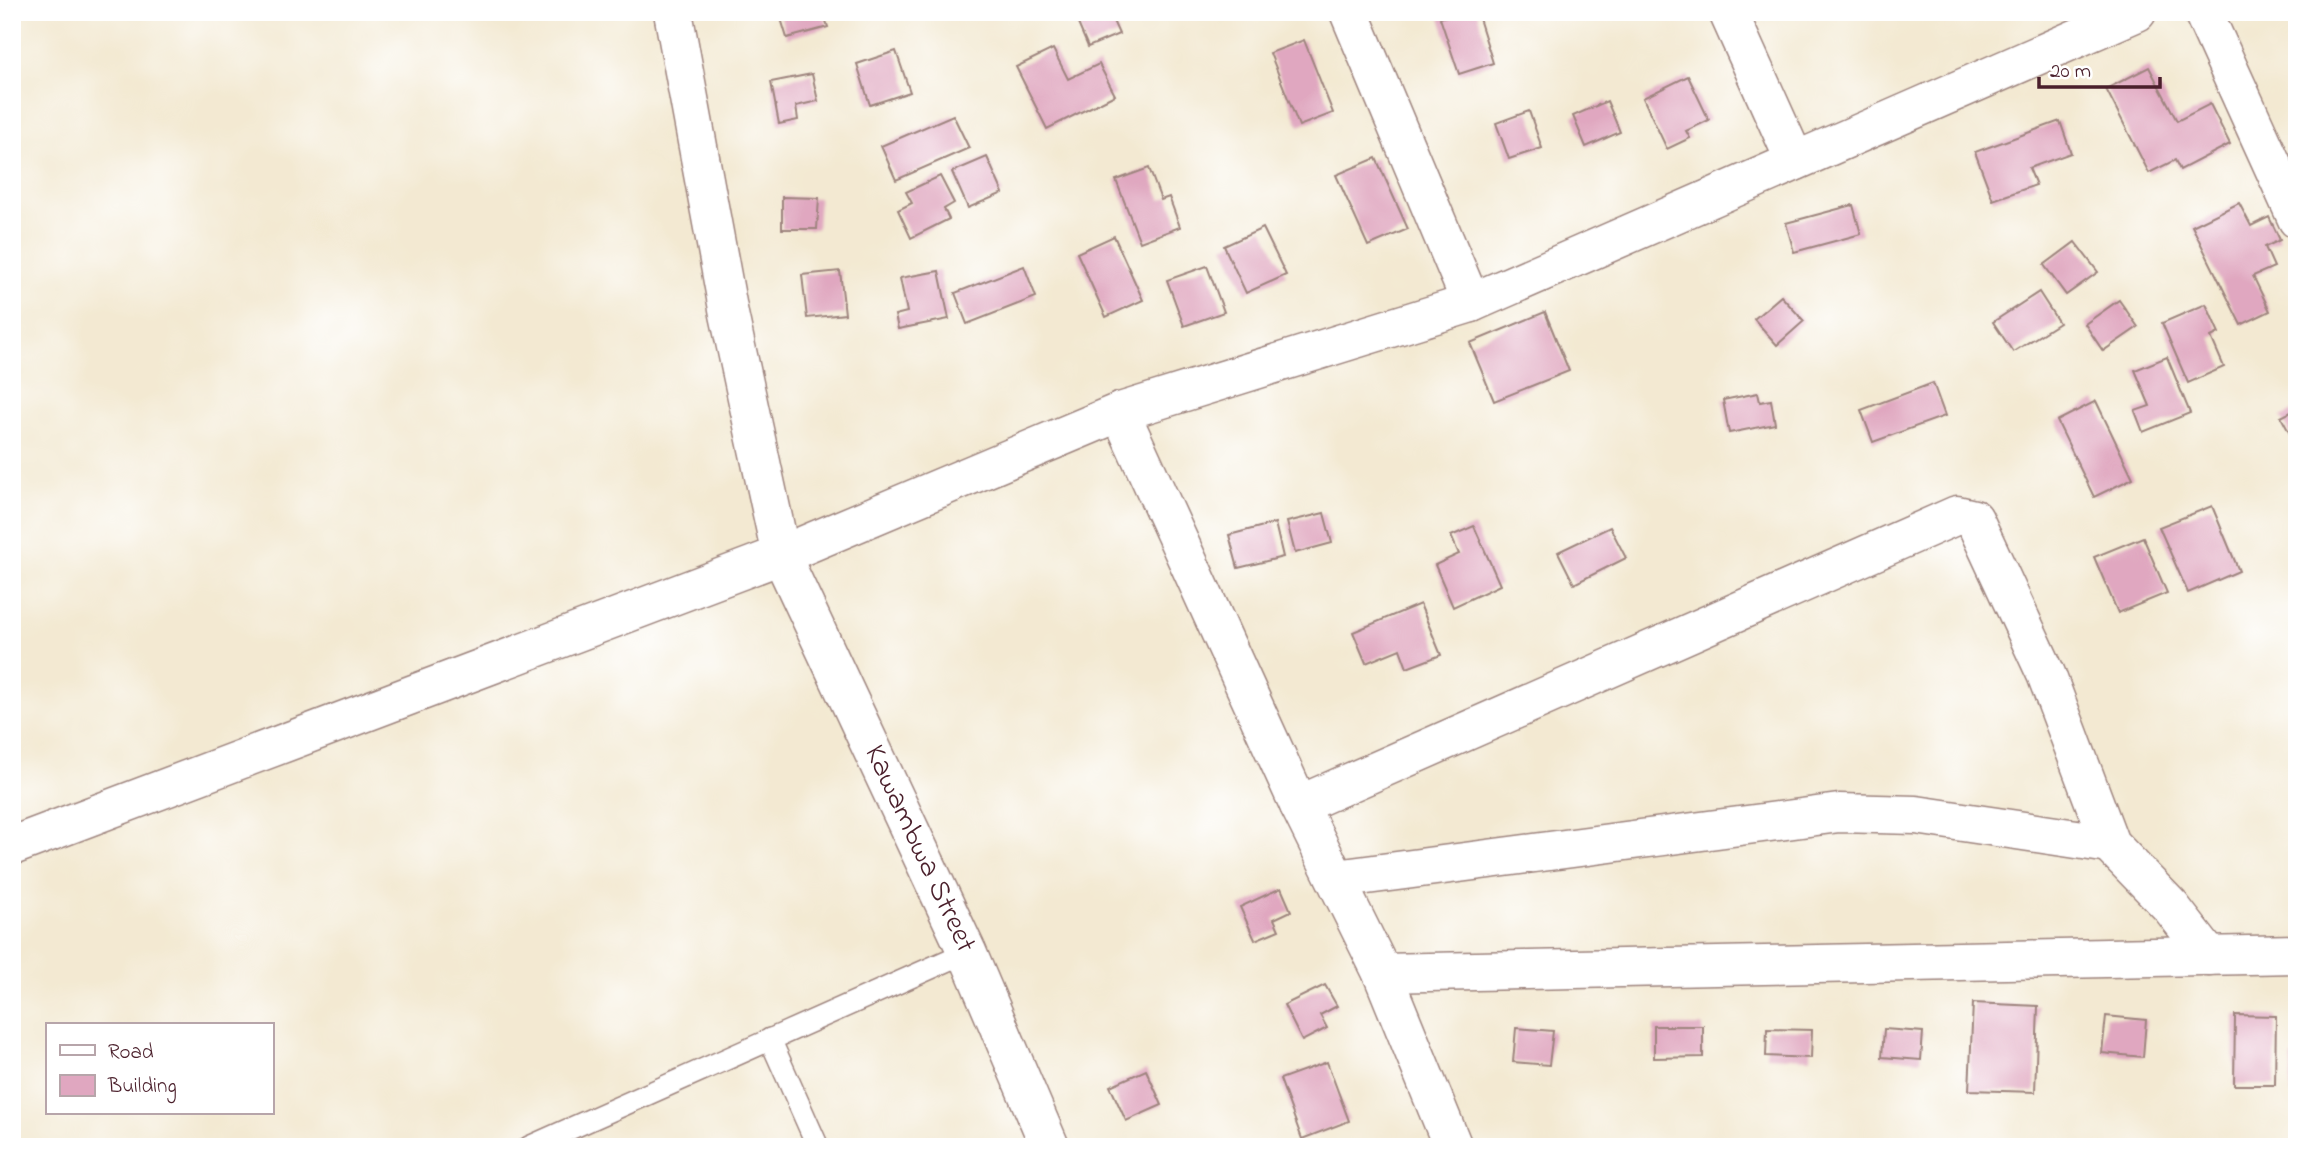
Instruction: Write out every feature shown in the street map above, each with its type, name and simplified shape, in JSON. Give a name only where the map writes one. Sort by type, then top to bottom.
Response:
[{"type":"street","name":"Kawambwa Street","points":[[673,12],[729,314],[781,555],[967,952],[1050,1147]]},
{"type":"street","points":[[1349,12],[1471,303]]},
{"type":"street","points":[[1728,12],[1795,161]]},
{"type":"street","points":[[12,846],[781,555],[1120,412],[1471,303],[2137,12]]},
{"type":"street","points":[[2203,12],[2297,219]]},
{"type":"street","points":[[1120,412],[1299,805],[1382,973],[1453,1147]]},
{"type":"street","points":[[1299,805],[1957,514],[1974,519],[2046,674],[2110,844],[2171,907],[2209,956]]},
{"type":"street","points":[[1336,879],[1839,813],[1916,815],[2110,844]]},
{"type":"street","points":[[1382,973],[2297,954]]},
{"type":"lane","points":[[529,1147],[967,952]]},
{"type":"lane","points":[[770,1040],[818,1147]]},
{"type":"building","points":[[779,12],[823,12],[828,27],[787,38]]},
{"type":"building","points":[[1073,12],[1109,12],[1119,34],[1088,47]]},
{"type":"building","points":[[1458,12],[1477,12],[1493,63],[1459,74],[1440,18]]},
{"type":"building","points":[[1304,40],[1333,113],[1299,126],[1270,53]]},
{"type":"building","points":[[1053,49],[1068,79],[1099,64],[1115,95],[1047,129],[1016,67]]},
{"type":"building","points":[[896,51],[910,92],[870,105],[857,64]]},
{"type":"building","points":[[2149,67],[2177,121],[2210,104],[2230,144],[2180,170],[2175,160],[2149,173],[2106,89]]},
{"type":"building","points":[[812,74],[818,101],[796,106],[798,120],[779,124],[771,82]]},
{"type":"building","points":[[1688,76],[1709,120],[1686,131],[1690,138],[1667,149],[1643,98]]},
{"type":"building","points":[[1607,101],[1620,132],[1586,147],[1573,116]]},
{"type":"building","points":[[1529,111],[1542,148],[1509,159],[1496,123]]},
{"type":"building","points":[[953,115],[969,148],[896,180],[881,146]]},
{"type":"building","points":[[2060,121],[2071,153],[2029,168],[2036,185],[1993,200],[1975,152]]},
{"type":"building","points":[[987,157],[1003,193],[968,208],[952,172]]},
{"type":"building","points":[[1376,158],[1408,229],[1368,246],[1336,175]]},
{"type":"building","points":[[1149,168],[1161,200],[1169,197],[1180,227],[1140,242],[1116,180]]},
{"type":"building","points":[[940,176],[954,203],[944,209],[949,219],[911,238],[898,210],[912,203],[906,192]]},
{"type":"building","points":[[782,197],[819,198],[817,229],[782,229]]},
{"type":"building","points":[[2239,203],[2251,226],[2269,217],[2280,240],[2265,247],[2274,267],[2253,276],[2270,311],[2241,325],[2192,226]]},
{"type":"building","points":[[1853,205],[1861,234],[1794,252],[1786,223]]},
{"type":"building","points":[[1263,228],[1286,275],[1246,293],[1224,246]]},
{"type":"building","points":[[1114,236],[1143,300],[1106,317],[1077,253]]},
{"type":"building","points":[[2075,242],[2098,272],[2066,295],[2044,265]]},
{"type":"building","points":[[1024,266],[1036,297],[967,324],[955,293]]},
{"type":"building","points":[[1207,266],[1224,312],[1184,326],[1167,280]]},
{"type":"building","points":[[840,271],[845,314],[807,318],[802,275]]},
{"type":"building","points":[[939,271],[949,319],[898,329],[895,315],[907,312],[900,278]]},
{"type":"building","points":[[2039,292],[2059,323],[2013,352],[1993,322]]},
{"type":"building","points":[[1781,296],[1804,321],[1777,345],[1754,319]]},
{"type":"building","points":[[2119,300],[2138,327],[2103,351],[2085,324]]},
{"type":"building","points":[[2206,304],[2219,333],[2211,337],[2224,367],[2188,383],[2162,323]]},
{"type":"building","points":[[1545,312],[1569,371],[1494,401],[1470,343]]},
{"type":"building","points":[[2167,357],[2190,413],[2143,432],[2135,411],[2150,406],[2135,370]]},
{"type":"building","points":[[1933,383],[1945,416],[1873,442],[1861,410]]},
{"type":"building","points":[[1758,393],[1760,402],[1771,400],[1775,424],[1729,433],[1723,400]]},
{"type":"building","points":[[2096,401],[2133,478],[2094,497],[2057,421]]},
{"type":"building","points":[[2297,409],[2297,447],[2281,417]]},
{"type":"building","points":[[2212,506],[2239,571],[2188,593],[2159,527]]},
{"type":"building","points":[[1324,513],[1332,543],[1295,553],[1287,522]]},
{"type":"building","points":[[1275,523],[1283,557],[1238,568],[1229,535]]},
{"type":"building","points":[[1474,526],[1500,585],[1453,607],[1435,565],[1459,554],[1451,536]]},
{"type":"building","points":[[1610,527],[1626,558],[1574,584],[1558,552]]},
{"type":"building","points":[[2143,537],[2167,593],[2118,613],[2094,557]]},
{"type":"building","points":[[1420,604],[1441,655],[1407,668],[1400,649],[1366,663],[1353,632]]},
{"type":"building","points":[[1281,888],[1291,911],[1274,919],[1279,930],[1255,940],[1240,907]]},
{"type":"building","points":[[1325,985],[1337,1006],[1320,1015],[1327,1028],[1302,1041],[1284,1005]]},
{"type":"building","points":[[1973,1003],[2038,1006],[2035,1092],[1969,1090]]},
{"type":"building","points":[[2235,1015],[2276,1016],[2275,1085],[2234,1085]]},
{"type":"building","points":[[2106,1016],[2146,1020],[2143,1057],[2102,1053]]},
{"type":"building","points":[[1654,1026],[1703,1026],[1703,1057],[1654,1058]]},
{"type":"building","points":[[1516,1028],[1553,1031],[1549,1065],[1513,1062]]},
{"type":"building","points":[[1767,1029],[1812,1030],[1811,1058],[1766,1056]]},
{"type":"building","points":[[1884,1029],[1923,1032],[1921,1060],[1882,1057]]},
{"type":"building","points":[[2292,1057],[2297,1057],[2297,1095],[2290,1094]]},
{"type":"building","points":[[1327,1062],[1349,1121],[1302,1139],[1280,1079]]},
{"type":"building","points":[[1146,1070],[1162,1105],[1126,1121],[1110,1086]]}]
